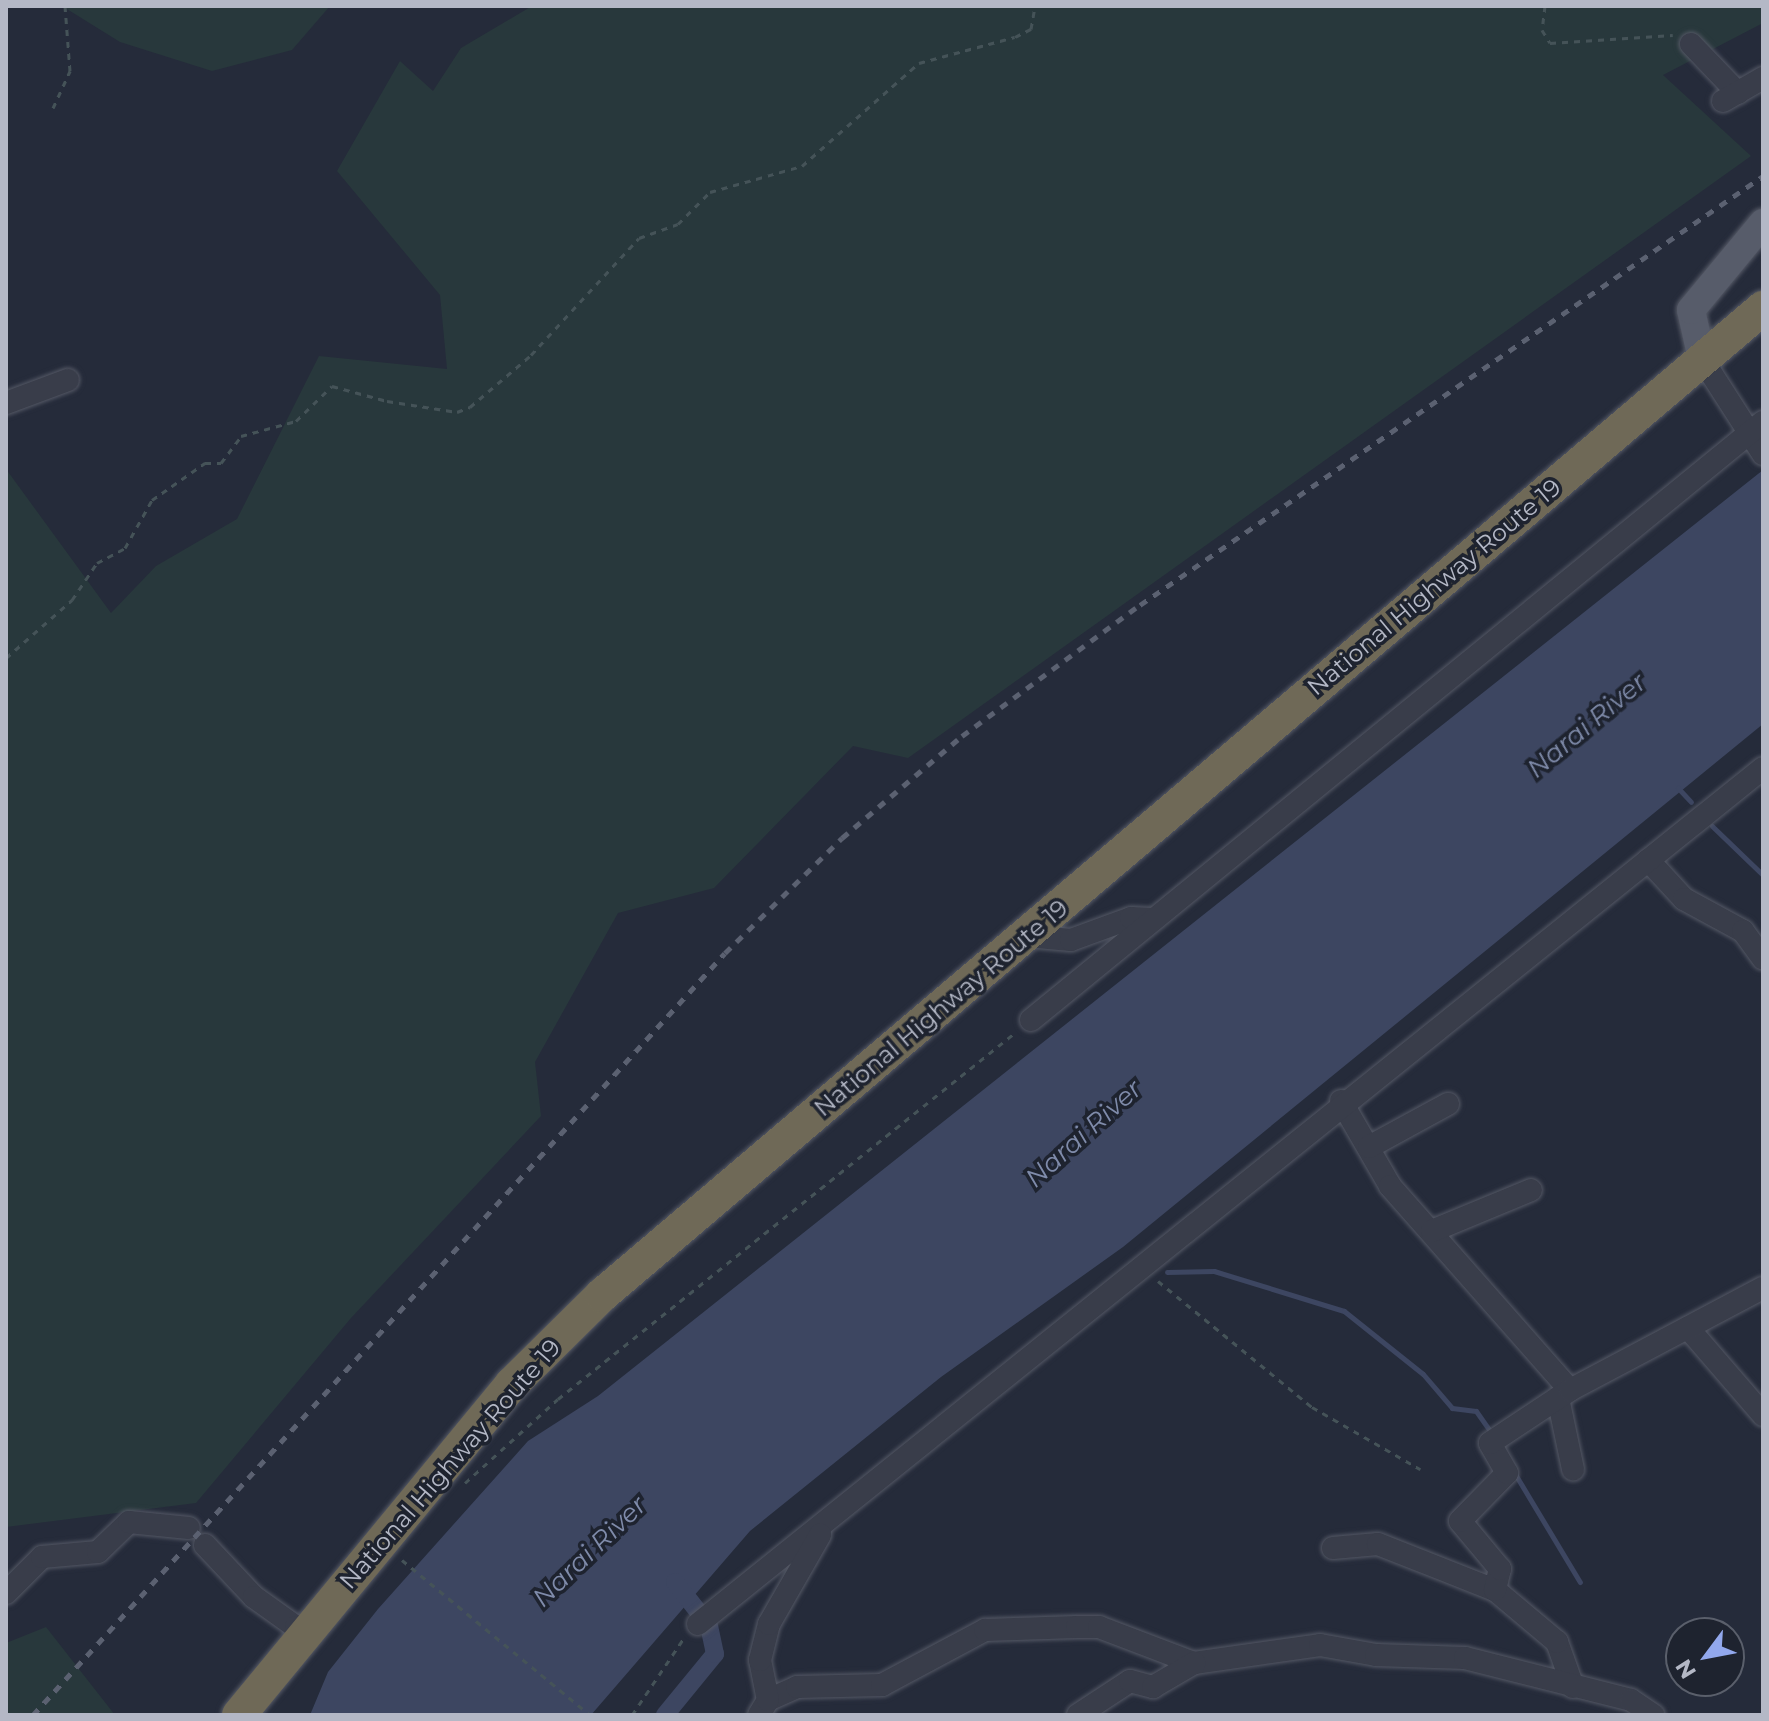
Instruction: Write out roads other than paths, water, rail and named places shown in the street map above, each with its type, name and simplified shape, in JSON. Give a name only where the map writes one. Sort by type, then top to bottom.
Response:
[{"type":"highway","name":"National Highway Route 19","points":[[239,1715],[550,1345],[1763,308]]},
{"type":"main road","points":[[1702,359],[1691,310],[1763,223]]},
{"type":"street","points":[[1691,44],[1731,97],[1763,78]]},
{"type":"street","points":[[1031,1020],[1152,919],[1758,438],[1702,359]]},
{"type":"street","points":[[6,403],[68,380]]},
{"type":"street","points":[[698,1624],[1146,1266],[1341,1101],[1763,768]]},
{"type":"street","points":[[1648,860],[1684,899],[1743,931],[1763,959]]},
{"type":"street","points":[[1027,936],[1071,940],[1131,918],[1152,919]]},
{"type":"street","points":[[1341,1101],[1390,1186],[1432,1231],[1564,1394],[1573,1469]]},
{"type":"street","points":[[1369,1147],[1448,1104]]},
{"type":"street","points":[[1432,1231],[1531,1190]]},
{"type":"street","points":[[1495,1590],[1500,1569],[1460,1521],[1507,1473],[1490,1443],[1564,1394],[1763,1288]]},
{"type":"street","points":[[1688,1328],[1763,1415]]},
{"type":"street","points":[[6,1593],[42,1557],[98,1552],[129,1522],[189,1528]]},
{"type":"street","points":[[826,1523],[769,1624],[760,1660],[764,1708],[797,1687],[882,1685],[985,1630],[1099,1627],[1194,1663]]},
{"type":"street","points":[[1333,1548],[1378,1544],[1495,1590],[1557,1642],[1573,1687]]},
{"type":"street","points":[[205,1545],[254,1597],[296,1627],[311,1627]]},
{"type":"street","points":[[1078,1715],[1130,1681],[1153,1687],[1194,1663],[1320,1645],[1376,1655],[1465,1658],[1631,1700],[1653,1715]]},
{"type":"water","name":"Narai River","points":[[1763,470],[1763,724],[1123,1247],[941,1377],[750,1531],[591,1715],[310,1715],[328,1672],[378,1609],[528,1441],[598,1396]]},
{"type":"waterway","points":[[1678,788],[1691,802]]},
{"type":"waterway","points":[[1712,826],[1763,875]]},
{"type":"waterway","points":[[1167,1272],[1214,1271],[1344,1311],[1423,1374],[1452,1408],[1476,1411],[1492,1434]]},
{"type":"waterway","points":[[1515,1474],[1580,1582]]},
{"type":"waterway","points":[[675,1582],[698,1611]]},
{"type":"waterway","points":[[665,1715],[715,1654],[709,1626]]},
{"type":"railway","points":[[33,1715],[725,953],[842,838],[962,736],[1140,605],[1763,176]]}]
